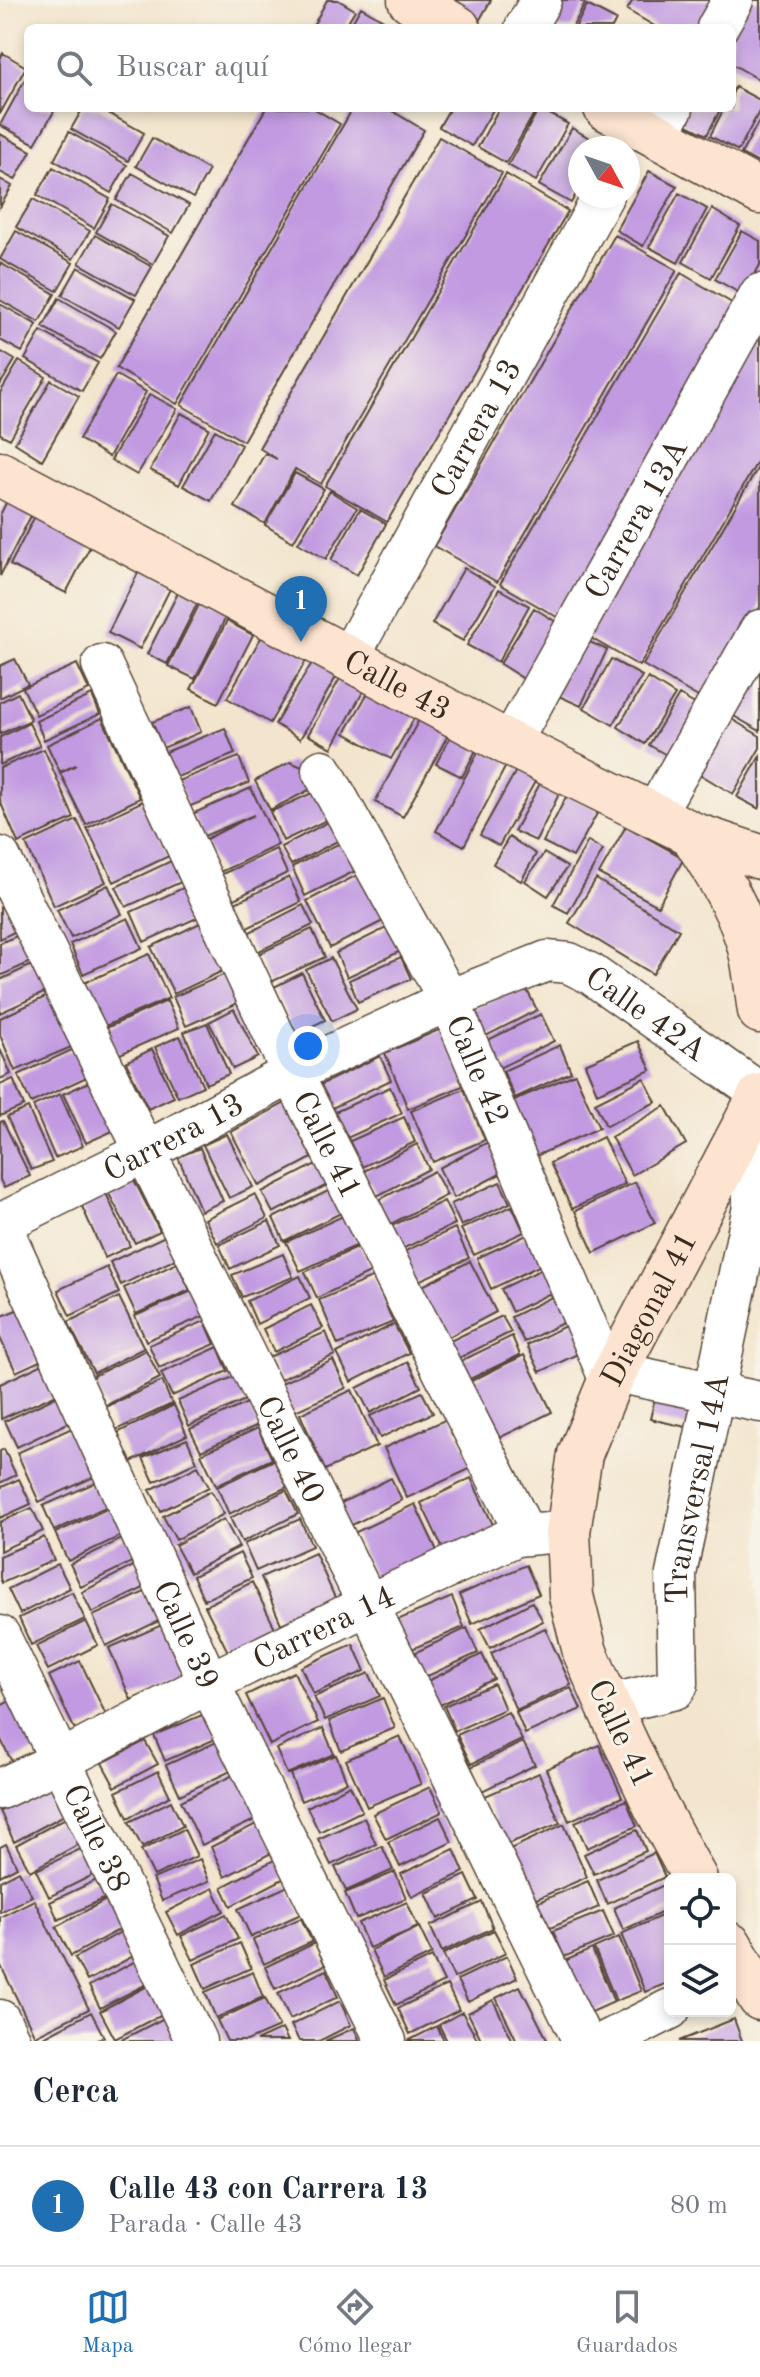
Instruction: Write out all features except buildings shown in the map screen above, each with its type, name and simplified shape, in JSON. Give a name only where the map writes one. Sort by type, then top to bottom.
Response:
[{"type":"main road","points":[[410,0],[451,24]]},
{"type":"main road","points":[[641,126],[760,192]]},
{"type":"main road","name":"Calle 43","points":[[0,474],[510,744],[673,824],[760,857]]},
{"type":"main road","points":[[673,824],[720,879],[739,915],[752,955],[760,1011]]},
{"type":"main road","name":"Diagonal 41","points":[[568,1532],[580,1454],[612,1376],[755,1105]]},
{"type":"main road","name":"Calle 41","points":[[568,1532],[571,1596],[585,1652],[656,1807],[692,1873]]},
{"type":"street","points":[[527,24],[541,0]]},
{"type":"street","points":[[719,24],[733,0]]},
{"type":"street","name":"Carrera 13","points":[[348,659],[596,208]]},
{"type":"street","name":"Carrera 13A","points":[[510,744],[760,294]]},
{"type":"street","points":[[673,824],[760,630]]},
{"type":"street","name":"Calle 41","points":[[102,665],[292,1073],[525,1533]]},
{"type":"street","name":"Calle 42","points":[[322,770],[449,1000],[612,1376]]},
{"type":"street","name":"Calle 40","points":[[0,857],[583,2041]]},
{"type":"street","name":"Carrera 13","points":[[0,1224],[145,1152],[292,1073],[449,1000],[547,961],[569,963]]},
{"type":"street","name":"Calle 42A","points":[[569,963],[591,974],[755,1105]]},
{"type":"street","name":"Transversal 14A","points":[[608,1705],[675,1689],[678,1684],[676,1574],[753,1207],[755,1105]]},
{"type":"street","name":"Calle 39","points":[[0,1224],[209,1683],[386,2041]]},
{"type":"street","points":[[612,1376],[760,1402]]},
{"type":"street","name":"Carrera 14","points":[[0,1789],[367,1605],[525,1533],[568,1532]]},
{"type":"street","name":"Calle 38","points":[[0,1636],[196,2041]]},
{"type":"street","points":[[607,2041],[664,2012]]},
{"type":"street","points":[[0,2020],[10,2041]]},
{"type":"place","name":"Calle 43 con Carrera 13","points":[[301,642]]}]
